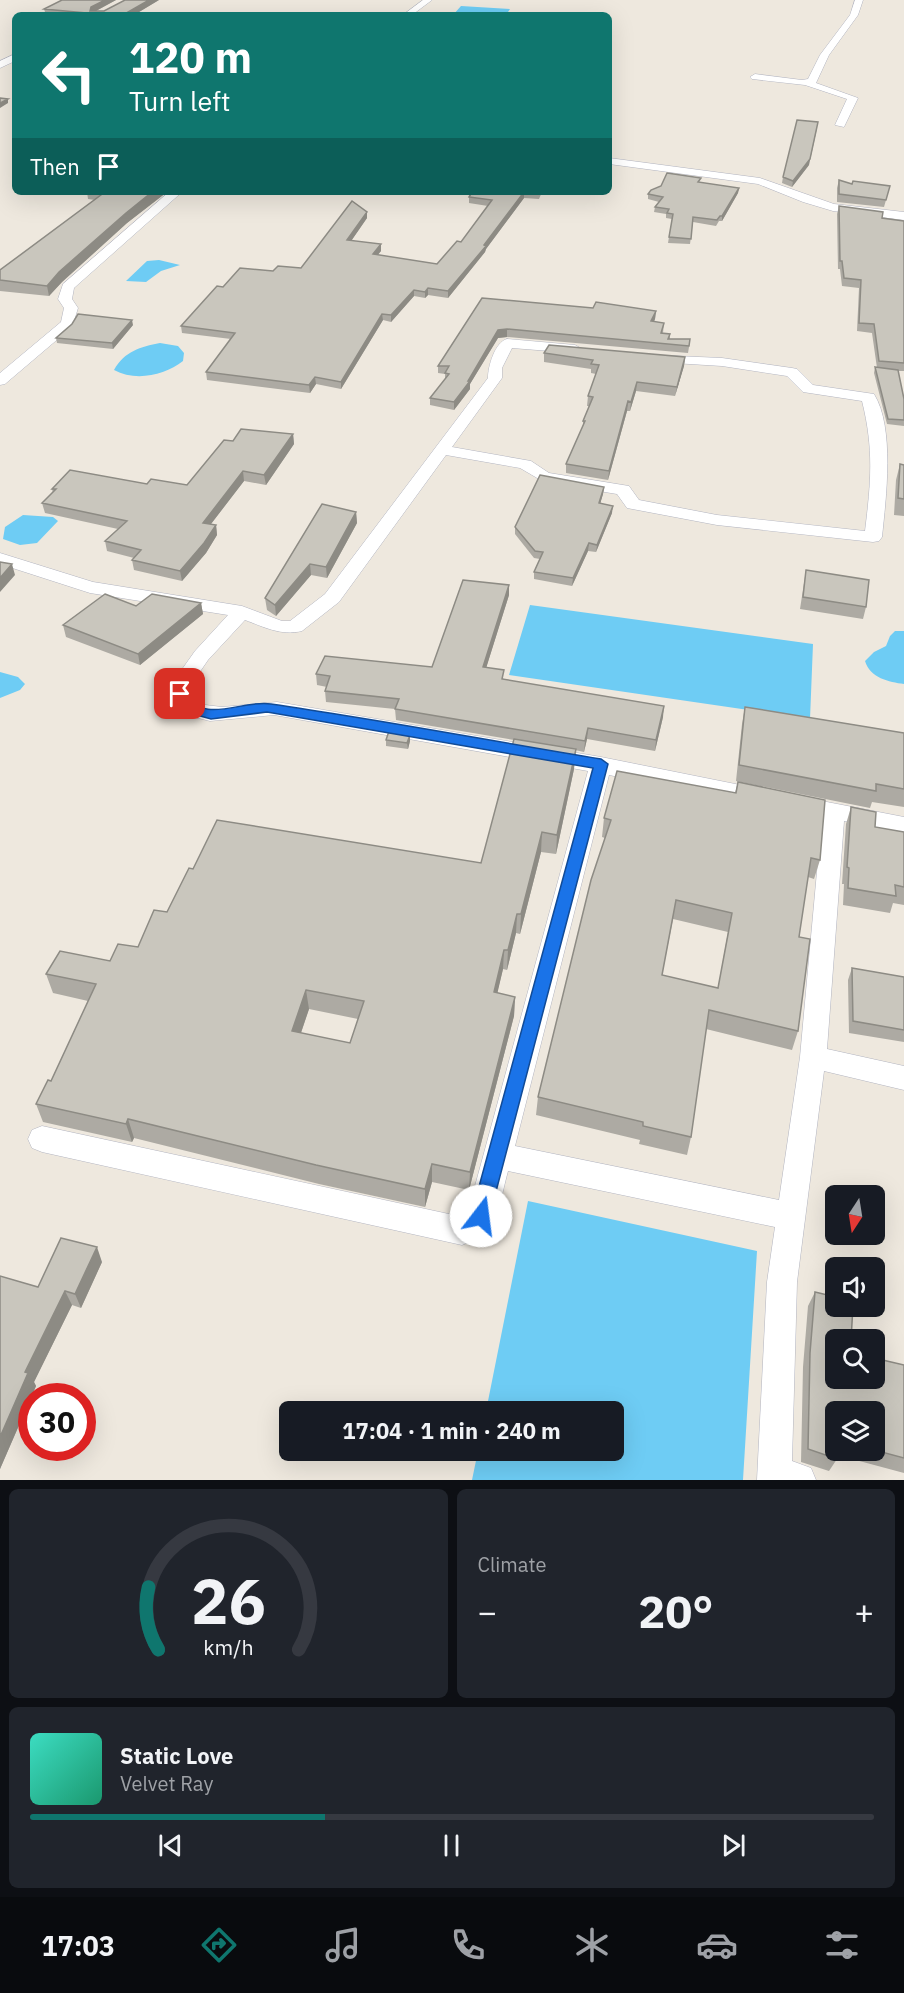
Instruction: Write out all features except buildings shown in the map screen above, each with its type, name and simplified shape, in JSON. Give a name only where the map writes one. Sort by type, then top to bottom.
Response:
[{"type":"street","points":[[411,12],[428,0]]},
{"type":"street","points":[[807,82],[812,81],[825,55],[854,15],[859,0]]},
{"type":"street","points":[[755,77],[807,82],[853,98],[840,125]]},
{"type":"street","points":[[612,162],[661,173],[760,181],[807,200],[833,207],[904,216]]},
{"type":"street","points":[[0,381],[67,324],[70,308],[65,300],[68,287],[173,195]]},
{"type":"street","points":[[0,558],[90,587],[242,612],[280,627],[295,627],[332,598],[443,450],[495,378],[495,368],[507,343],[590,351]]},
{"type":"street","points":[[443,450],[525,464],[544,477],[623,490],[633,504],[717,519],[873,537],[879,483],[878,434],[869,397],[808,389],[792,372],[722,362],[644,357]]},
{"type":"street","points":[[242,612],[187,672],[180,694],[182,702],[191,709],[211,715],[267,707],[601,764],[904,825]]},
{"type":"street","points":[[42,1139],[462,1231],[481,1216],[601,764]]},
{"type":"street","points":[[782,1478],[782,1282],[813,1057],[834,812]]},
{"type":"street","points":[[813,1057],[904,1078]]},
{"type":"street","points":[[498,1156],[791,1216]]},
{"type":"water","points":[[461,6],[510,9],[508,12],[456,12]]},
{"type":"water","points":[[159,260],[180,265],[161,271],[146,282],[126,281],[147,261]]},
{"type":"water","points":[[160,343],[178,346],[184,353],[183,361],[168,370],[150,375],[132,376],[114,370],[128,354]]},
{"type":"water","points":[[23,515],[53,517],[58,521],[37,543],[20,545],[3,539],[5,527]]},
{"type":"water","points":[[530,605],[813,644],[810,719],[509,675]]},
{"type":"water","points":[[895,631],[904,631],[904,684],[876,675],[867,667],[865,661],[874,652],[886,646]]},
{"type":"water","points":[[0,672],[18,677],[25,684],[20,690],[0,698]]},
{"type":"water","points":[[528,1201],[757,1251],[743,1480],[472,1480],[476,1461],[624,1461],[624,1401],[488,1401]]},
{"type":"route","points":[[180,694],[182,702],[191,709],[211,715],[267,707],[601,764],[481,1216]]}]
